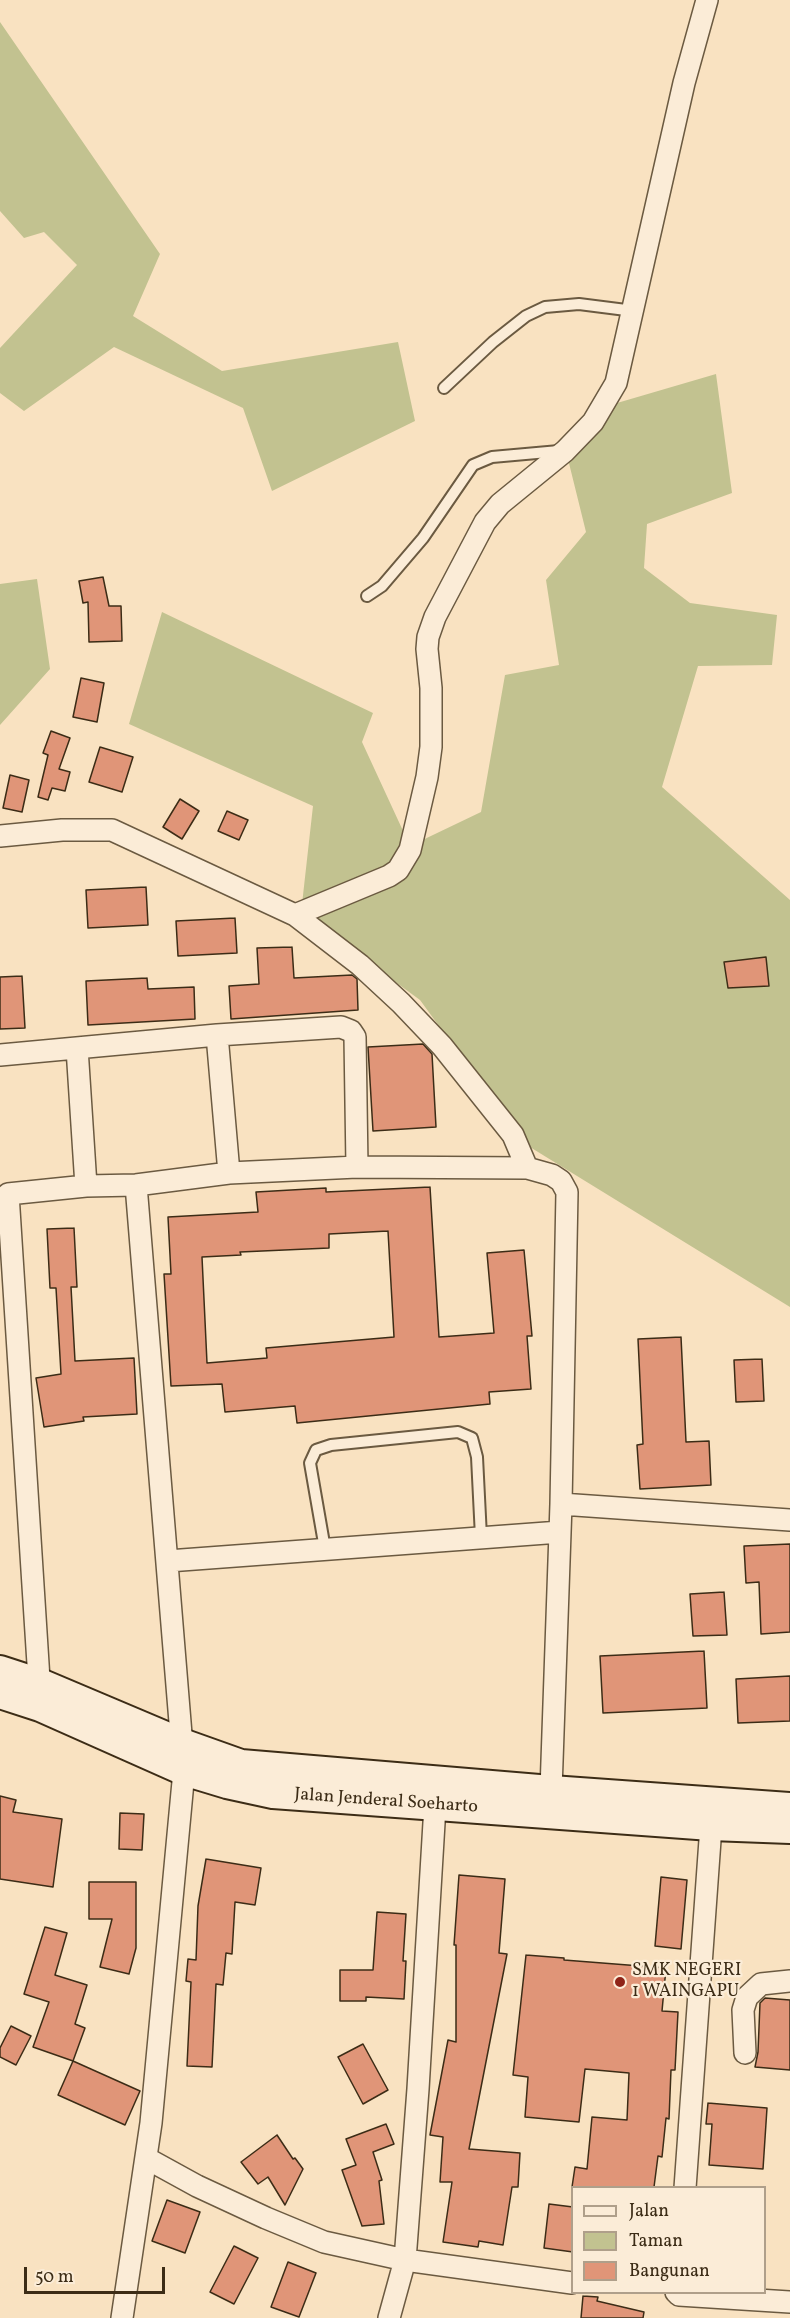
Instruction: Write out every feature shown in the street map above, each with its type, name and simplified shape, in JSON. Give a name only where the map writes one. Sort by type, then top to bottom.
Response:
[{"type":"main road","name":"Jalan Jenderal Soeharto","points":[[0,1670],[40,1695],[183,1757],[226,1784],[273,1794],[435,1806],[552,1802],[790,1807]]},
{"type":"main road","name":"Jalan Jenderal Soeharto","points":[[0,1694],[40,1695]]},
{"type":"main road","name":"Jalan Jenderal Soeharto","points":[[183,1757],[552,1802],[711,1826],[790,1829]]},
{"type":"street","points":[[295,915],[389,876],[398,870],[404,861],[415,832],[427,777],[432,727],[427,650],[428,637],[435,617],[485,522],[500,504],[565,451],[593,422],[616,383],[684,83],[707,0]]},
{"type":"street","points":[[0,836],[62,830],[112,830],[295,915],[360,966],[401,1003],[442,1046],[513,1135],[527,1168]]},
{"type":"street","points":[[0,1054],[217,1035],[341,1027],[351,1030],[355,1037],[357,1167]]},
{"type":"street","points":[[217,1035],[230,1173]]},
{"type":"street","points":[[77,1048],[86,1186]]},
{"type":"street","points":[[40,1695],[7,1272],[4,1194],[86,1186],[136,1185],[230,1173],[357,1167],[527,1168],[552,1175],[561,1181],[567,1192],[552,1802]]},
{"type":"street","points":[[122,2318],[152,2111],[183,1757],[136,1185]]},
{"type":"street","points":[[561,1504],[790,1520]]},
{"type":"street","points":[[168,1561],[560,1532]]},
{"type":"street","points":[[389,2318],[405,2260],[435,1806]]},
{"type":"street","points":[[685,2186],[711,1826]]},
{"type":"street","points":[[745,2053],[743,2010],[747,1996],[761,1984],[790,1982]]},
{"type":"street","points":[[146,2158],[197,2186],[324,2242],[405,2260],[571,2283]]},
{"type":"street","points":[[678,2294],[790,2302]]},
{"type":"lane","points":[[444,388],[518,322],[544,307],[579,304],[634,311]]},
{"type":"lane","points":[[367,596],[382,586],[423,538],[473,465],[492,457],[565,451]]},
{"type":"lane","points":[[325,1549],[310,1463],[316,1450],[331,1445],[458,1432],[472,1437],[477,1457],[481,1537]]},
{"type":"green space","points":[[0,22],[160,254],[133,316],[222,371],[398,342],[415,421],[272,491],[243,408],[114,347],[24,411],[0,393],[0,348],[77,265],[44,232],[24,238],[0,211]]},
{"type":"green space","points":[[716,374],[732,493],[647,524],[644,568],[690,603],[777,615],[772,665],[698,666],[662,787],[790,900],[790,1307],[525,1144],[420,1000],[301,913],[313,806],[129,724],[162,612],[373,713],[362,742],[410,846],[481,812],[505,675],[559,665],[546,580],[586,532],[565,447],[600,408]]},
{"type":"green space","points":[[37,579],[50,669],[0,725],[0,584]]},
{"type":"building","points":[[103,577],[109,606],[121,606],[122,641],[89,642],[88,602],[83,603],[79,581]]},
{"type":"building","points":[[81,678],[104,683],[97,722],[73,717]]},
{"type":"building","points":[[51,731],[70,738],[59,769],[70,772],[65,791],[52,788],[48,800],[38,797],[48,755],[43,753]]},
{"type":"building","points":[[100,747],[133,757],[122,792],[89,782]]},
{"type":"building","points":[[10,775],[29,780],[22,812],[3,808]]},
{"type":"building","points":[[180,799],[199,811],[182,839],[163,827]]},
{"type":"building","points":[[227,811],[248,820],[239,840],[218,831]]},
{"type":"building","points":[[146,887],[148,925],[88,928],[86,890]]},
{"type":"building","points":[[235,918],[237,953],[178,956],[176,921]]},
{"type":"building","points":[[292,947],[294,978],[352,975],[357,979],[358,1010],[231,1019],[229,986],[259,984],[257,948]]},
{"type":"building","points":[[766,957],[769,986],[728,988],[724,962]]},
{"type":"building","points":[[22,976],[25,1028],[0,1029],[0,977]]},
{"type":"building","points":[[147,978],[148,989],[194,987],[195,1019],[88,1025],[86,981]]},
{"type":"building","points":[[423,1044],[432,1054],[436,1127],[373,1131],[368,1047]]},
{"type":"building","points":[[430,1187],[439,1337],[494,1333],[487,1253],[524,1250],[532,1336],[527,1336],[531,1389],[489,1392],[490,1404],[297,1423],[295,1406],[225,1412],[222,1384],[171,1386],[164,1274],[171,1274],[168,1217],[258,1212],[256,1192],[326,1188],[326,1192]],"holes":[[[388,1231],[394,1337],[266,1348],[267,1358],[207,1363],[202,1257],[241,1255],[240,1252],[329,1248],[329,1234]]]},
{"type":"building","points":[[74,1228],[77,1287],[71,1287],[75,1361],[134,1358],[137,1414],[83,1417],[84,1421],[44,1427],[36,1378],[61,1374],[56,1288],[50,1288],[47,1229]]},
{"type":"building","points":[[681,1337],[686,1442],[709,1441],[711,1485],[640,1489],[637,1445],[643,1444],[638,1339]]},
{"type":"building","points":[[762,1359],[764,1401],[736,1402],[734,1360]]},
{"type":"building","points":[[790,1544],[790,1632],[761,1634],[759,1582],[746,1583],[744,1546]]},
{"type":"building","points":[[724,1592],[727,1635],[693,1636],[690,1594]]},
{"type":"building","points":[[704,1651],[707,1708],[603,1713],[600,1656]]},
{"type":"building","points":[[790,1676],[790,1721],[738,1723],[736,1679]]},
{"type":"building","points":[[0,1796],[16,1800],[13,1812],[62,1819],[53,1887],[0,1879]]},
{"type":"building","points":[[120,1813],[144,1814],[142,1850],[119,1849]]},
{"type":"building","points":[[206,1859],[261,1868],[255,1905],[235,1902],[232,1954],[226,1953],[223,1985],[216,1984],[212,2067],[187,2066],[191,1982],[186,1981],[188,1959],[196,1960],[198,1906]]},
{"type":"building","points":[[459,1875],[505,1879],[499,1953],[507,1954],[469,2149],[520,2153],[518,2187],[512,2187],[503,2245],[479,2241],[478,2247],[443,2242],[452,2182],[440,2182],[443,2137],[430,2135],[448,2040],[456,2042],[456,1945],[454,1945]]},
{"type":"building","points":[[661,1877],[687,1880],[681,1949],[655,1946]]},
{"type":"building","points":[[89,1882],[136,1882],[136,1948],[129,1974],[100,1967],[112,1919],[89,1919]]},
{"type":"building","points":[[377,1912],[406,1914],[403,1961],[406,1961],[404,1999],[366,1997],[366,2001],[340,2001],[340,1970],[373,1970]]},
{"type":"building","points":[[45,1927],[67,1933],[55,1975],[87,1985],[75,2024],[85,2028],[73,2061],[33,2047],[49,2002],[24,1994]]},
{"type":"building","points":[[526,1955],[666,1968],[662,2011],[678,2012],[675,2070],[671,2070],[669,2119],[666,2118],[662,2157],[658,2156],[654,2186],[572,2186],[575,2167],[587,2169],[592,2117],[627,2120],[629,2073],[585,2069],[579,2122],[525,2117],[528,2077],[513,2075]]},
{"type":"building","points":[[765,1998],[790,2000],[790,2070],[755,2067],[758,2052],[760,2003]]},
{"type":"building","points":[[11,2026],[31,2036],[16,2065],[0,2057],[0,2048]]},
{"type":"building","points":[[363,2044],[388,2090],[363,2104],[338,2057]]},
{"type":"building","points":[[73,2061],[140,2091],[125,2125],[58,2095]]},
{"type":"building","points":[[708,2103],[767,2108],[763,2169],[709,2165],[712,2124],[706,2124]]},
{"type":"building","points":[[386,2124],[394,2144],[373,2152],[382,2180],[379,2181],[384,2224],[362,2226],[342,2170],[356,2165],[346,2139]]},
{"type":"building","points":[[277,2135],[293,2159],[295,2158],[303,2169],[285,2205],[268,2177],[258,2184],[241,2162]]},
{"type":"building","points":[[167,2200],[200,2212],[185,2253],[152,2241]]},
{"type":"building","points":[[549,2204],[571,2207],[571,2252],[544,2248]]},
{"type":"building","points":[[234,2246],[258,2258],[234,2304],[210,2292]]},
{"type":"building","points":[[288,2262],[316,2273],[299,2317],[271,2307]]},
{"type":"building","points":[[583,2296],[598,2297],[597,2301],[644,2312],[643,2318],[581,2318]]},
{"type":"place","name":"SMK NEGERI 1 WAINGAPU","points":[[620,1982]]}]
